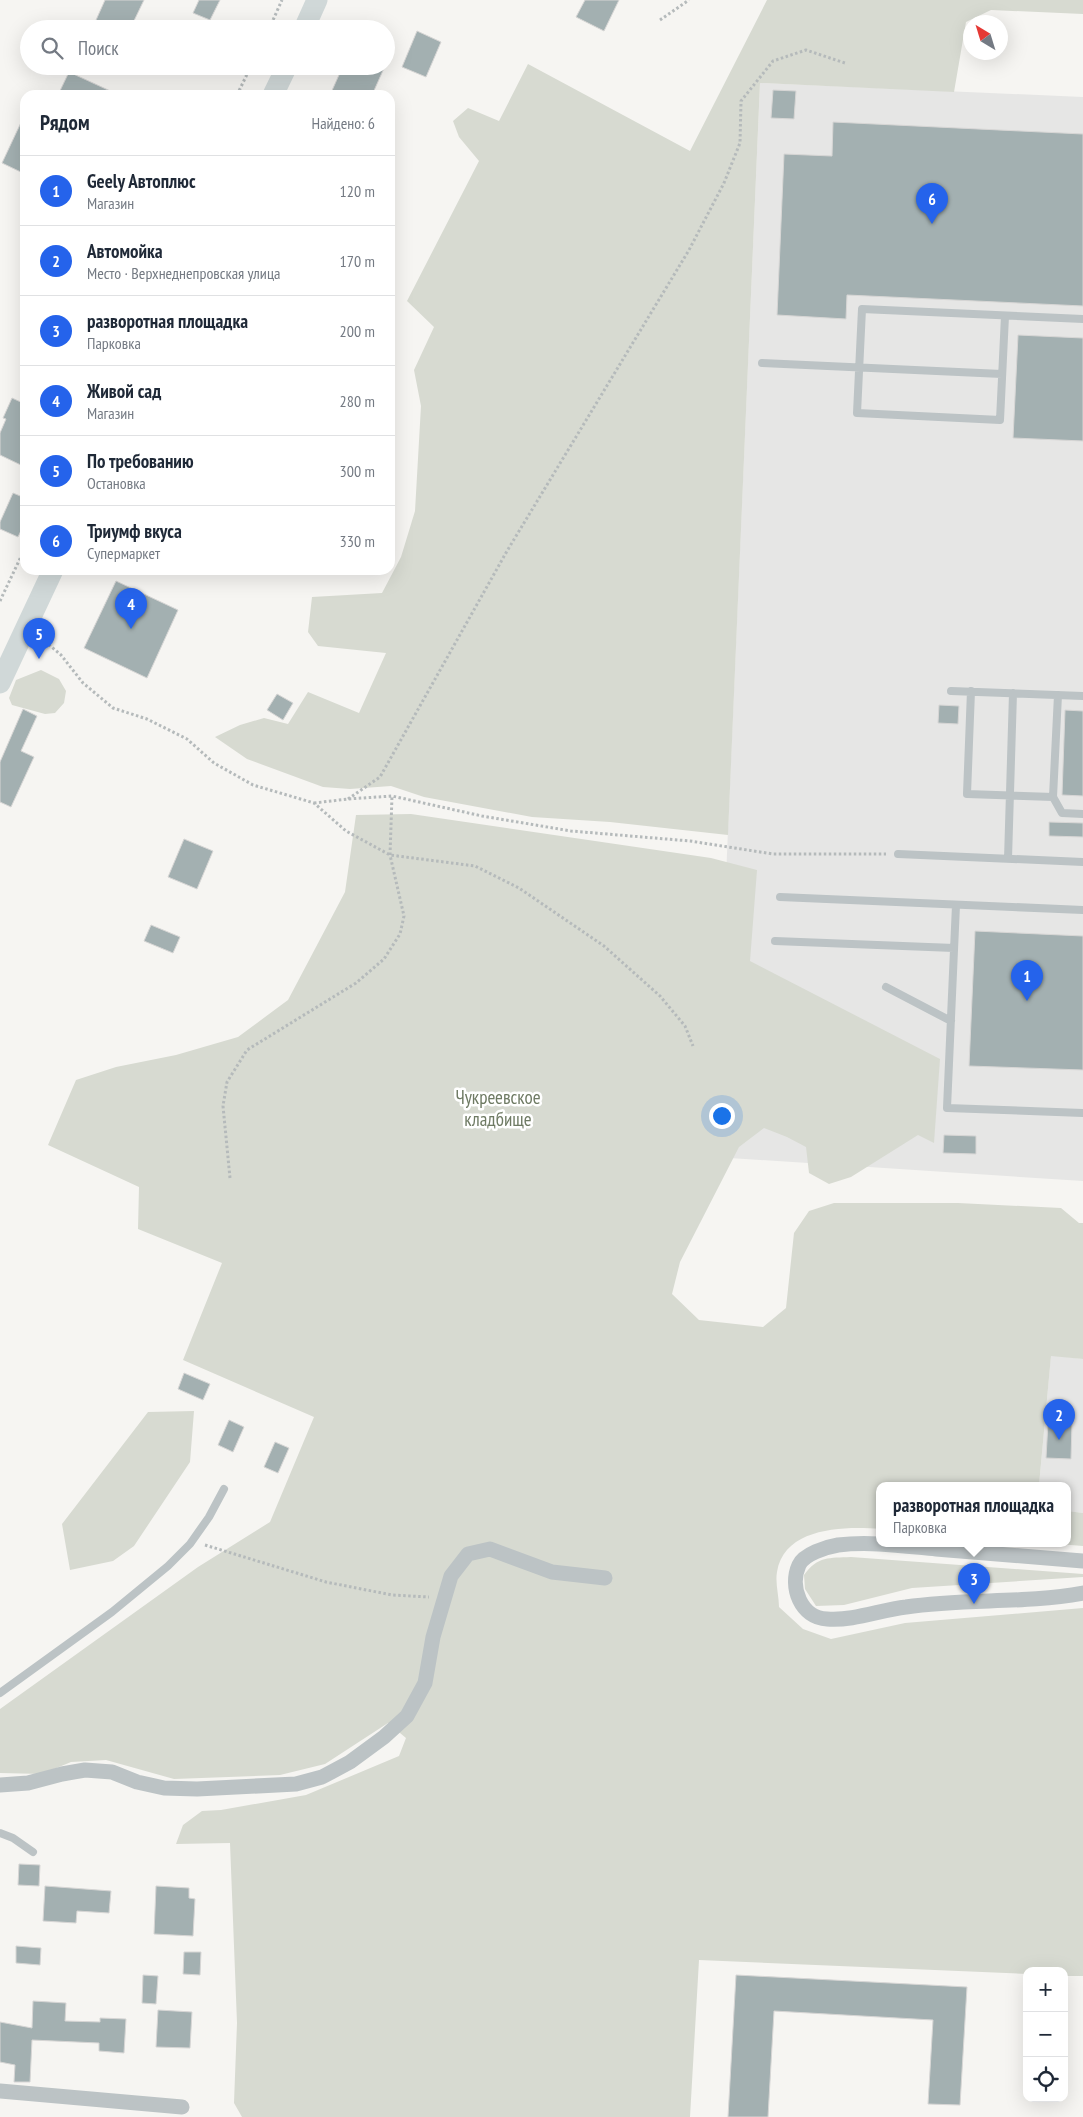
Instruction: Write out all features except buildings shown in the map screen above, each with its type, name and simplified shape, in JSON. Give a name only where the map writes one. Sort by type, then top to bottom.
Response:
[{"type":"main road","points":[[308,20],[317,0]]},
{"type":"main road","points":[[275,90],[282,75]]},
{"type":"main road","points":[[0,683],[51,575]]},
{"type":"street","points":[[876,1544],[836,1545],[812,1553],[799,1564],[794,1585],[798,1598],[810,1613],[826,1620],[856,1617],[922,1605],[1057,1598],[1083,1593]]},
{"type":"street","points":[[914,1547],[1083,1561]]},
{"type":"street","points":[[0,1785],[28,1784],[62,1774],[85,1770],[112,1772],[137,1782],[164,1788],[197,1789],[296,1784],[322,1776],[350,1762],[384,1737],[407,1716],[425,1683],[433,1637],[450,1576],[468,1554],[490,1549],[552,1572],[605,1578]]},
{"type":"street","points":[[0,2092],[182,2107]]},
{"type":"lane","points":[[1005,316],[1000,420],[857,413],[862,309],[1083,319]]},
{"type":"lane","points":[[762,363],[1002,374]]},
{"type":"lane","points":[[951,691],[1083,696]]},
{"type":"lane","points":[[971,691],[967,794],[1053,797]]},
{"type":"lane","points":[[1008,859],[1014,693]]},
{"type":"lane","points":[[1058,695],[1053,797],[1062,813],[1083,814]]},
{"type":"lane","points":[[898,854],[1083,862]]},
{"type":"lane","points":[[780,898],[1083,910]]},
{"type":"lane","points":[[956,905],[947,1108],[1083,1113]]},
{"type":"lane","points":[[775,941],[954,948]]},
{"type":"lane","points":[[886,987],[951,1021]]},
{"type":"lane","points":[[0,1693],[112,1612],[168,1566],[190,1544],[209,1517],[224,1489]]},
{"type":"lane","points":[[0,1833],[13,1838],[33,1852]]},
{"type":"path","points":[[273,20],[282,0]]},
{"type":"path","points":[[660,20],[689,0]]},
{"type":"path","points":[[348,799],[380,777],[507,551],[689,250],[724,183],[740,143],[741,101],[773,61],[806,50],[845,63]]},
{"type":"path","points":[[239,90],[247,75]]},
{"type":"path","points":[[0,600],[20,558]]},
{"type":"path","points":[[28,624],[61,655],[84,682],[113,708],[147,719],[187,739],[214,762],[253,785],[314,803],[392,796],[482,816],[571,831],[690,841],[774,854],[898,854]]},
{"type":"path","points":[[230,1178],[222,1106],[226,1082],[247,1050],[356,983],[384,959],[400,934],[404,916],[390,854],[392,796]]},
{"type":"path","points":[[314,803],[346,831],[390,854],[475,866],[519,888],[604,946],[660,996],[685,1026],[693,1046]]},
{"type":"path","points":[[190,1544],[209,1545],[326,1582],[392,1595],[422,1598],[445,1597]]},
{"type":"shaded area","points":[[760,83],[1083,97],[1083,1181],[714,1157]]},
{"type":"shaded area","points":[[1051,1355],[1083,1359],[1083,1513],[1071,1511],[1071,1482],[1039,1482]]},
{"type":"green space","points":[[767,0],[1083,0],[1083,14],[991,10],[981,15],[963,15],[963,40],[954,92],[760,83],[728,835],[610,822],[532,817],[424,797],[391,786],[350,789],[323,787],[247,759],[215,737],[240,725],[264,718],[288,724],[308,692],[359,713],[386,653],[318,646],[308,632],[312,597],[382,593],[392,575],[395,575],[395,568],[401,557],[415,511],[421,406],[414,370],[434,327],[407,301],[479,161],[459,137],[453,121],[468,108],[499,121],[528,64],[690,151]]},
{"type":"green space","points":[[41,670],[59,679],[66,691],[64,703],[55,713],[45,714],[12,705],[9,698],[16,680]]},
{"type":"green space","name":"Чукреевское кладбище","points":[[411,814],[711,858],[757,870],[750,961],[940,1059],[934,1143],[918,1135],[851,1177],[829,1184],[809,1173],[806,1147],[787,1137],[764,1128],[739,1147],[680,1262],[672,1294],[699,1320],[763,1327],[786,1308],[794,1233],[809,1211],[834,1203],[958,1203],[1061,1208],[1079,1223],[1083,1223],[1083,1359],[1051,1356],[1039,1482],[876,1482],[876,1529],[834,1529],[818,1532],[803,1538],[791,1546],[782,1557],[776,1581],[779,1607],[803,1629],[831,1639],[905,1623],[1083,1608],[1083,1976],[1068,1976],[1068,1967],[1023,1967],[1023,1974],[699,1960],[690,2117],[242,2117],[234,2103],[237,2023],[230,1843],[176,1844],[183,1825],[202,1811],[221,1810],[306,1795],[399,1756],[406,1738],[388,1723],[325,1764],[280,1775],[174,1779],[106,1760],[71,1762],[42,1774],[0,1773],[0,1709],[198,1567],[270,1522],[314,1417],[183,1360],[222,1263],[138,1229],[139,1187],[48,1145],[76,1080],[116,1067],[176,1055],[238,1037],[288,1000],[345,892],[356,815]]},
{"type":"green space","points":[[194,1411],[190,1462],[134,1546],[113,1561],[70,1570],[62,1524],[148,1412]]},
{"type":"green space","points":[[1071,1511],[1083,1513],[1083,1546],[1071,1545]]},
{"type":"green space","points":[[851,1557],[1083,1574],[1083,1577],[912,1588],[844,1605],[816,1606],[805,1589],[804,1575],[814,1564],[824,1559]]},
{"type":"place","name":"Триумф вкуса","points":[[932,224]]},
{"type":"place","name":"Живой сад","points":[[131,629]]},
{"type":"place","name":"По требованию","points":[[39,659]]},
{"type":"place","name":"Geely Автоплюс","points":[[1027,1001]]},
{"type":"place","name":"Автомойка","points":[[1059,1440]]},
{"type":"place","name":"разворотная площадка","points":[[974,1604]]}]
